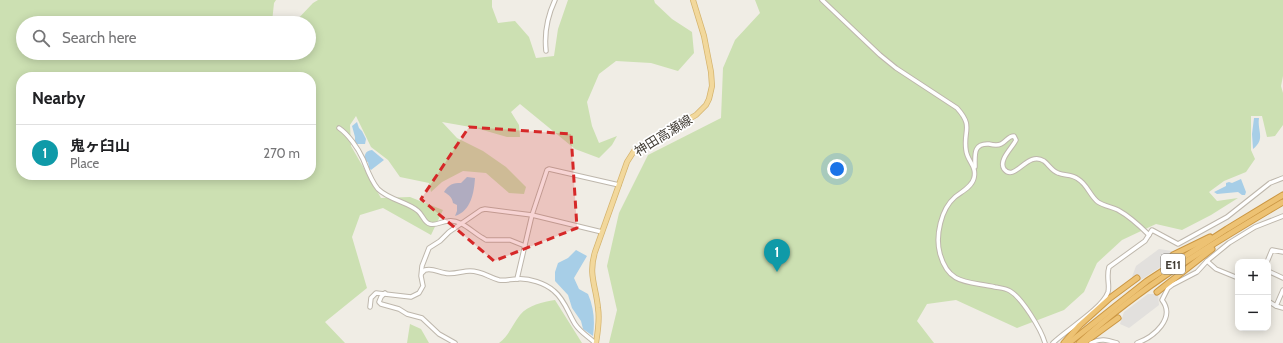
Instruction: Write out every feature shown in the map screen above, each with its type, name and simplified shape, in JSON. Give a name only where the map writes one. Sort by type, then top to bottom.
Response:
[{"type":"highway","name":"E11","points":[[1069,343],[1148,281],[1227,229],[1283,195]]},
{"type":"highway","name":"E11","points":[[1079,343],[1108,318],[1151,285],[1253,219],[1283,202]]},
{"type":"highway","points":[[1157,292],[1253,219]]},
{"type":"highway","points":[[1173,255],[1227,229]]},
{"type":"highway","points":[[1064,343],[1080,325],[1110,298],[1137,278]]},
{"type":"highway","points":[[1083,343],[1118,318]]},
{"type":"main road","name":"神田高瀬線","points":[[596,343],[599,321],[591,270],[593,257],[627,162],[634,151],[652,139],[696,115],[706,105],[709,99],[712,86],[711,72],[704,36],[693,0]]},
{"type":"street","points":[[546,51],[545,32],[548,18],[555,0]]},
{"type":"street","points":[[822,0],[896,68],[958,108],[967,121],[966,151],[975,172]]},
{"type":"street","points":[[339,128],[347,136],[359,153],[379,189],[387,195],[419,211],[427,223],[432,225],[449,221],[461,224],[486,240],[510,240],[525,246]]},
{"type":"street","points":[[1045,343],[1035,321],[1015,295],[1004,288],[971,284],[960,281],[951,274],[940,254],[938,237],[942,218],[947,207],[954,198],[972,184],[974,180],[975,154],[977,148],[981,145],[987,144],[1001,144],[1009,137],[1014,136],[1016,140],[1003,162],[1003,167],[1006,170],[1009,172],[1016,171],[1029,160],[1038,158],[1044,161],[1056,172],[1079,179],[1097,201],[1119,211],[1149,235]]},
{"type":"street","points":[[517,278],[532,215],[547,170],[549,169],[619,185]]},
{"type":"street","points":[[1052,343],[1085,317],[1103,300],[1108,292],[1107,274],[1109,267],[1145,241],[1152,230],[1178,244],[1227,217],[1270,183],[1283,178]]},
{"type":"street","points":[[370,307],[370,300],[376,293],[403,296],[416,295],[422,290],[422,266],[429,248],[481,210],[485,209],[532,215],[602,232]]},
{"type":"street","points":[[1137,343],[1146,340],[1162,325],[1166,313],[1165,304],[1162,300],[1168,288],[1176,282],[1198,272],[1207,261],[1229,243],[1248,231],[1283,216]]},
{"type":"street","points":[[1268,259],[1272,250],[1283,252]]},
{"type":"street","points":[[1207,261],[1216,270],[1235,277]]},
{"type":"street","points":[[421,276],[424,270],[431,269],[446,273],[470,271],[480,272],[498,280],[517,278],[541,283],[553,290],[565,304],[574,323],[580,331],[596,343]]},
{"type":"street","points":[[1271,272],[1283,278]]},
{"type":"street","points":[[1276,306],[1283,290]]},
{"type":"street","points":[[385,294],[379,302],[381,304],[422,318],[439,334],[455,343]]},
{"type":"street","points":[[1271,303],[1283,308]]},
{"type":"street","points":[[1091,343],[1101,339],[1117,343]]},
{"type":"highlighted area","points":[[469,127],[571,134],[577,228],[494,261],[421,199]]},
{"type":"green space","points":[[0,0],[276,0],[274,3],[273,16],[16,16],[16,60],[316,60],[316,16],[301,16],[318,0],[492,0],[492,7],[498,23],[515,21],[529,37],[536,58],[554,56],[558,29],[568,0],[654,0],[655,3],[672,19],[692,32],[694,53],[678,71],[651,63],[616,61],[599,74],[587,102],[592,126],[599,143],[617,136],[612,145],[599,158],[575,149],[520,104],[511,112],[519,125],[520,137],[507,137],[476,128],[442,122],[457,138],[483,151],[506,167],[526,187],[524,194],[509,193],[486,173],[463,171],[442,182],[431,192],[429,183],[400,177],[388,160],[371,147],[356,116],[350,125],[351,146],[381,198],[410,197],[443,210],[431,235],[383,208],[360,215],[352,237],[367,288],[325,322],[345,343],[0,343]]},
{"type":"green space","points":[[755,0],[1283,0],[1283,76],[1281,86],[1283,93],[1283,125],[1275,136],[1267,137],[1262,116],[1251,116],[1251,150],[1255,159],[1246,172],[1224,181],[1209,192],[1217,201],[1238,198],[1211,215],[1182,230],[1156,224],[1122,240],[1097,263],[1084,292],[1064,310],[1017,328],[956,300],[927,304],[917,321],[934,343],[609,343],[617,310],[607,266],[619,213],[648,155],[721,118],[723,68],[735,40],[760,13]]},
{"type":"green space","points":[[555,300],[582,343],[499,343],[523,312],[536,304]]},
{"type":"green space","points":[[410,324],[421,329],[429,343],[407,343]]},
{"type":"shaded area","points":[[1159,249],[1172,251],[1173,259],[1136,283],[1132,277],[1136,266]]},
{"type":"shaded area","points":[[1148,294],[1158,294],[1159,305],[1129,328],[1120,324],[1124,312]]},
{"type":"water","points":[[1254,118],[1259,118],[1260,138],[1259,142],[1253,149],[1252,134]]},
{"type":"water","points":[[357,122],[366,139],[365,144],[355,144],[352,126]]},
{"type":"water","points":[[372,150],[384,160],[371,170],[368,162],[365,161],[365,157],[366,152]]},
{"type":"water","points":[[467,177],[475,178],[471,201],[465,210],[455,216],[457,205],[453,203],[450,196],[444,192],[449,186],[461,183]]},
{"type":"water","points":[[1241,179],[1246,192],[1245,195],[1238,192],[1217,194],[1214,192],[1226,186],[1226,183],[1232,183]]},
{"type":"water","points":[[576,250],[587,256],[574,278],[579,289],[588,294],[592,304],[594,315],[593,336],[583,329],[581,321],[572,308],[568,295],[555,281],[555,272],[558,263],[568,258]]},
{"type":"place","name":"鬼ヶ臼山","points":[[777,272]]}]
